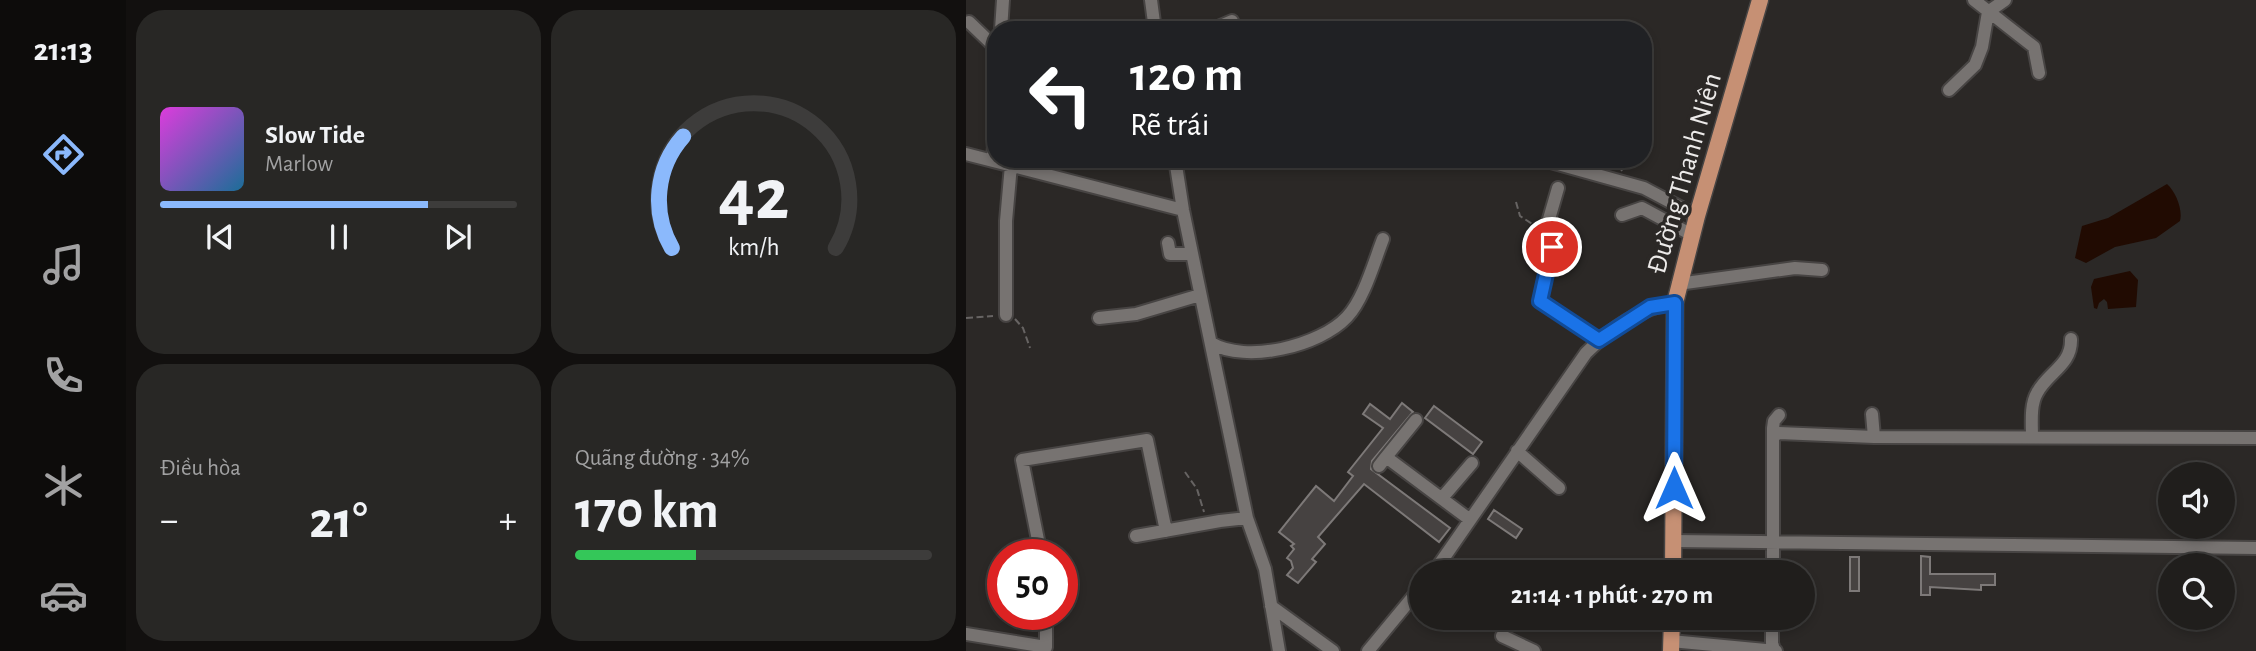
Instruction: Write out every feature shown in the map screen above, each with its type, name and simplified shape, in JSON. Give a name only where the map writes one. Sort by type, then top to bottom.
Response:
[{"type":"main road","name":"Đường Thanh Niên","points":[[1673,560],[1675,303],[1697,216],[1760,0]]},
{"type":"street","points":[[1002,21],[1003,0]]},
{"type":"street","points":[[1151,0],[1154,21]]},
{"type":"street","points":[[1974,0],[2034,47],[2039,72]]},
{"type":"street","points":[[1949,90],[1975,65],[1982,47],[1988,12],[2006,0]]},
{"type":"street","points":[[969,22],[987,39]]},
{"type":"street","points":[[966,154],[987,159]]},
{"type":"street","points":[[1006,315],[1006,221],[1012,168]]},
{"type":"street","points":[[1023,168],[1183,210]]},
{"type":"street","points":[[1176,168],[1247,518],[1265,569],[1279,651]]},
{"type":"street","points":[[1572,168],[1644,188],[1697,216]]},
{"type":"street","points":[[1558,188],[1547,232],[1552,247],[1540,301],[1599,340]]},
{"type":"street","points":[[1622,215],[1642,208],[1692,235]]},
{"type":"street","points":[[1211,343],[1229,350],[1255,352],[1298,344],[1333,329],[1348,316],[1358,302],[1383,239]]},
{"type":"street","points":[[1168,243],[1170,254],[1192,254]]},
{"type":"street","points":[[1678,284],[1794,268],[1822,270]]},
{"type":"street","points":[[1099,318],[1136,314],[1200,295]]},
{"type":"street","points":[[1442,560],[1586,353],[1599,340],[1650,307],[1675,303]]},
{"type":"street","points":[[2032,437],[2035,397],[2067,358],[2071,351],[2071,338]]},
{"type":"street","points":[[1872,414],[1874,437]]},
{"type":"street","points":[[1773,560],[1774,421],[1779,415]]},
{"type":"street","points":[[1416,420],[1382,462],[1442,498],[1469,519]]},
{"type":"street","points":[[1774,436],[1779,433],[1874,437],[2256,438]]},
{"type":"street","points":[[1038,539],[1023,460],[1147,440],[1166,531]]},
{"type":"street","points":[[1517,451],[1559,488]]},
{"type":"street","points":[[1442,498],[1472,463]]},
{"type":"street","points":[[1136,536],[1247,518]]},
{"type":"street","points":[[1674,541],[2256,548]]},
{"type":"street","points":[[1368,651],[1409,601]]},
{"type":"street","points":[[1271,606],[1333,651]]},
{"type":"street","points":[[966,634],[1046,648],[1046,630]]},
{"type":"street","points":[[1671,646],[1775,651],[1772,630]]},
{"type":"street","points":[[1502,636],[1534,651]]},
{"type":"path","points":[[1516,202],[1520,216],[1547,232]]},
{"type":"path","points":[[1185,472],[1197,489],[1210,523]]},
{"type":"shaded area","points":[[2167,184],[2178,201],[2180,221],[2156,238],[2115,247],[2086,263],[2075,258],[2082,226],[2108,218]]},
{"type":"shaded area","points":[[2130,271],[2138,280],[2136,307],[2108,309],[2104,299],[2097,309],[2094,308],[2091,287],[2094,279]]},
{"type":"building","points":[[1402,403],[1413,412],[1372,461],[1371,469],[1450,528],[1439,542],[1364,484],[1318,537],[1325,544],[1312,559],[1316,562],[1298,583],[1287,575],[1293,568],[1287,558],[1294,549],[1291,546],[1294,544],[1279,532],[1316,486],[1334,501],[1353,476],[1348,472],[1383,428],[1363,414],[1370,404],[1390,419]]},
{"type":"building","points":[[1434,406],[1482,442],[1473,454],[1425,418]]},
{"type":"building","points":[[1494,510],[1522,529],[1516,538],[1488,519]]},
{"type":"building","points":[[1921,556],[1930,557],[1930,574],[1995,574],[1995,585],[1981,585],[1981,590],[1930,587],[1930,595],[1921,595]]},
{"type":"building","points":[[1850,557],[1859,557],[1859,591],[1850,591]]},
{"type":"route","points":[[1552,247],[1540,301],[1599,340],[1650,307],[1675,303],[1674,488]]}]
